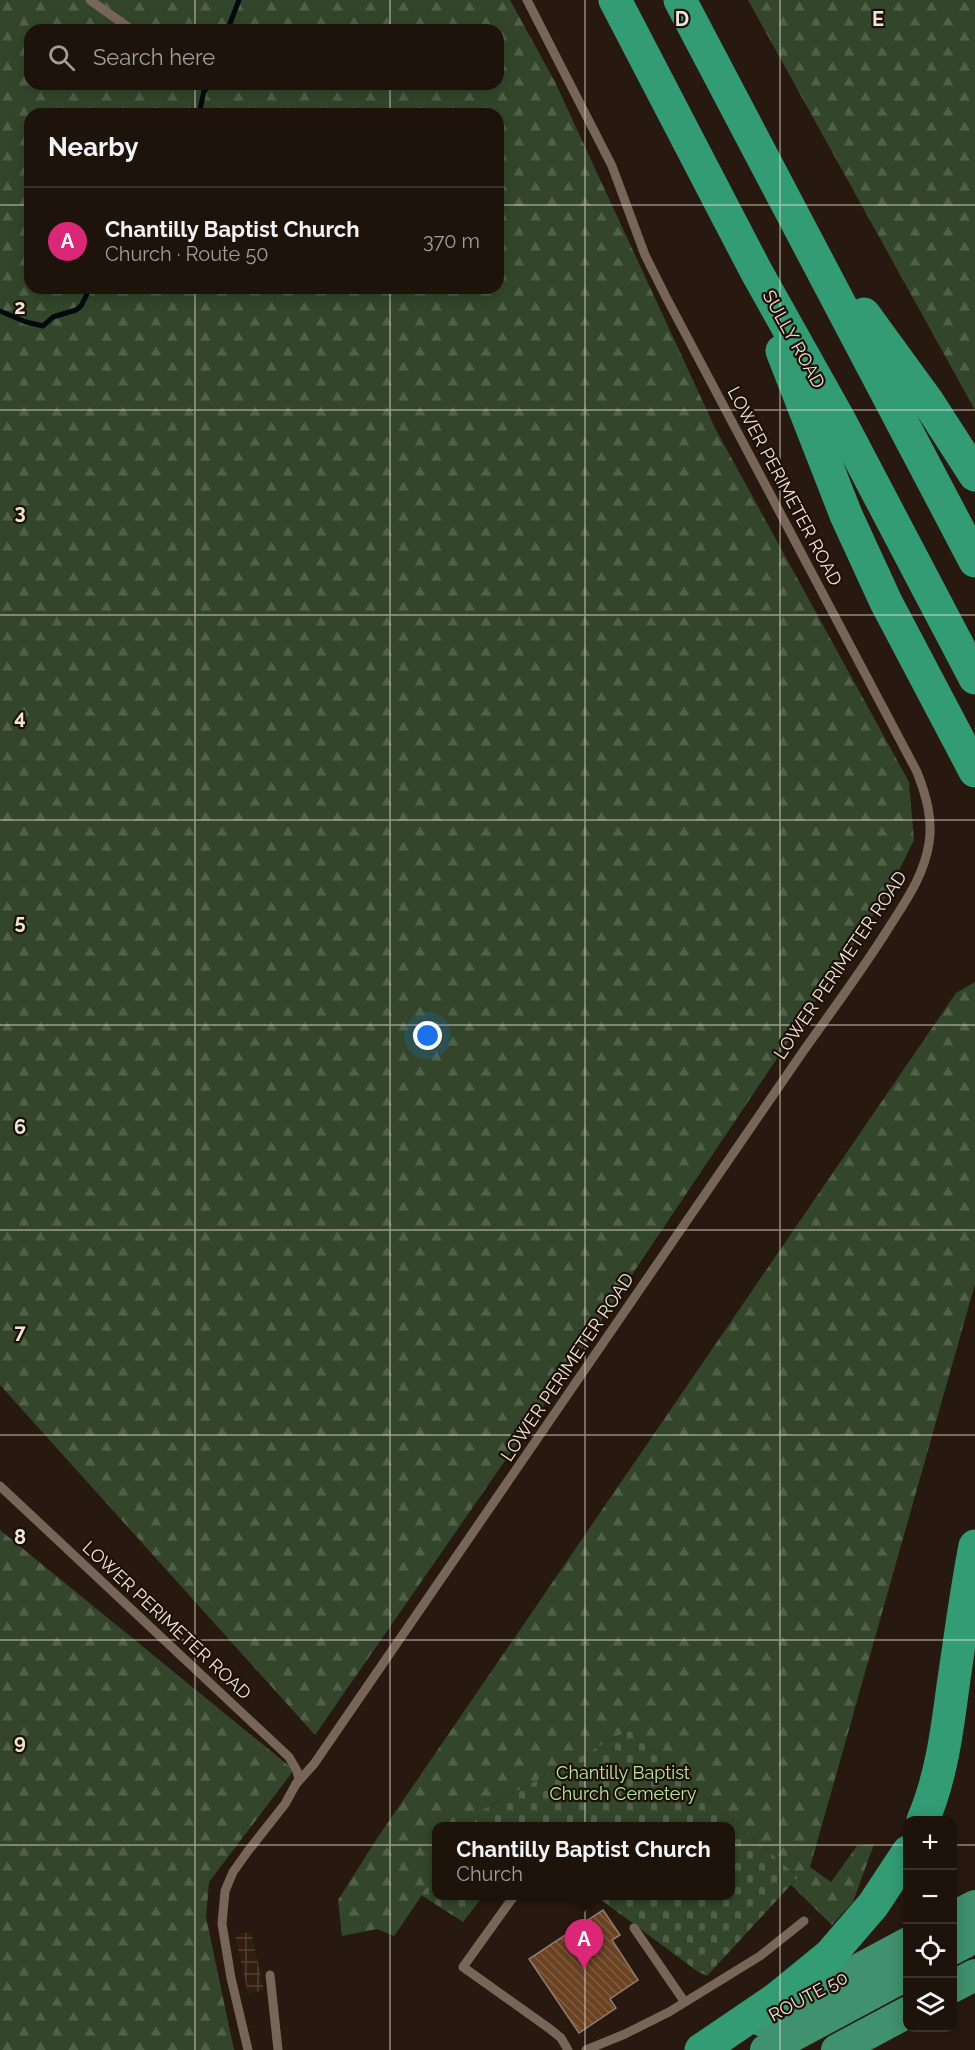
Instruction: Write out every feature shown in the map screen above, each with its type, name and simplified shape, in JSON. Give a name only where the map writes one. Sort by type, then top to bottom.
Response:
[{"type":"highway","name":"SULLY ROAD","points":[[615,0],[756,271],[840,421],[975,678]]},
{"type":"highway","points":[[680,0],[975,561]]},
{"type":"highway","points":[[713,186],[764,307],[846,515],[886,602],[975,771]]},
{"type":"highway","points":[[782,194],[842,284],[928,402],[975,475]]},
{"type":"highway","points":[[925,1816],[936,1783],[946,1738],[966,1593],[975,1546]]},
{"type":"highway","points":[[702,2050],[776,1999],[830,1955],[873,1905],[903,1860]]},
{"type":"highway","points":[[957,1915],[975,1906]]},
{"type":"highway","points":[[957,1946],[975,1937]]},
{"type":"highway","name":"ROUTE 50","points":[[709,2050],[903,1945]]},
{"type":"highway","points":[[957,1985],[975,1975]]},
{"type":"highway","points":[[766,2050],[903,1977]]},
{"type":"highway","points":[[837,2050],[903,2015]]},
{"type":"lane","points":[[90,0],[124,24]]},
{"type":"lane","name":"LOWER PERIMETER ROAD","points":[[296,1784],[314,1764],[873,952],[915,886],[929,842],[929,815],[917,772],[666,297],[645,255],[612,166],[527,0]]},
{"type":"lane","name":"LOWER PERIMETER ROAD","points":[[0,1486],[289,1757],[297,1771],[298,1780],[285,1804],[233,1872],[223,1902],[224,1935],[231,1978],[248,2050]]},
{"type":"lane","points":[[511,1900],[463,1967],[550,2029],[561,2038],[568,2050]]},
{"type":"lane","points":[[586,2050],[625,2034],[684,2001],[760,1956],[804,1922]]},
{"type":"lane","points":[[634,1928],[684,2001]]},
{"type":"lane","points":[[270,1975],[278,2050]]},
{"type":"shaded area","points":[[251,1932],[264,1990],[248,1994],[235,1935]]},
{"type":"green space","points":[[0,0],[510,0],[555,82],[716,430],[909,782],[914,840],[888,893],[570,1367],[315,1735],[0,1385]]},
{"type":"green space","points":[[748,0],[975,0],[975,410]]},
{"type":"green space","points":[[975,982],[975,1284],[810,1867],[831,1882],[857,1846],[874,1844],[853,1902],[832,1925],[791,1885],[798,1877],[629,1730],[484,1809],[474,1822],[432,1822],[432,1880],[394,1936],[377,1929],[342,1936],[338,1900],[378,1837],[956,993]]},
{"type":"green space","points":[[0,1530],[294,1770],[209,1882],[206,1917],[234,2050],[0,2050]]},
{"type":"green space","name":"Chantilly Baptist Church Cemetery","points":[[629,1730],[735,1822],[474,1822],[484,1809]]},
{"type":"green space","name":"Chantilly Baptist Church Cemetery","points":[[735,1822],[798,1877],[707,1976],[601,1900],[735,1900]]},
{"type":"green space","points":[[432,1880],[432,1900],[480,1900],[463,1922],[421,1895]]},
{"type":"building","points":[[603,1910],[620,1935],[612,1940],[638,1980],[610,1999],[616,2008],[579,2033],[529,1959]]},
{"type":"waterway","points":[[230,24],[239,0]]},
{"type":"waterway","points":[[200,108],[205,90]]},
{"type":"waterway","points":[[0,311],[26,322],[43,326],[53,317],[76,310],[81,306],[87,294]]},
{"type":"place","name":"Chantilly Baptist Church","points":[[584,1969]]}]
